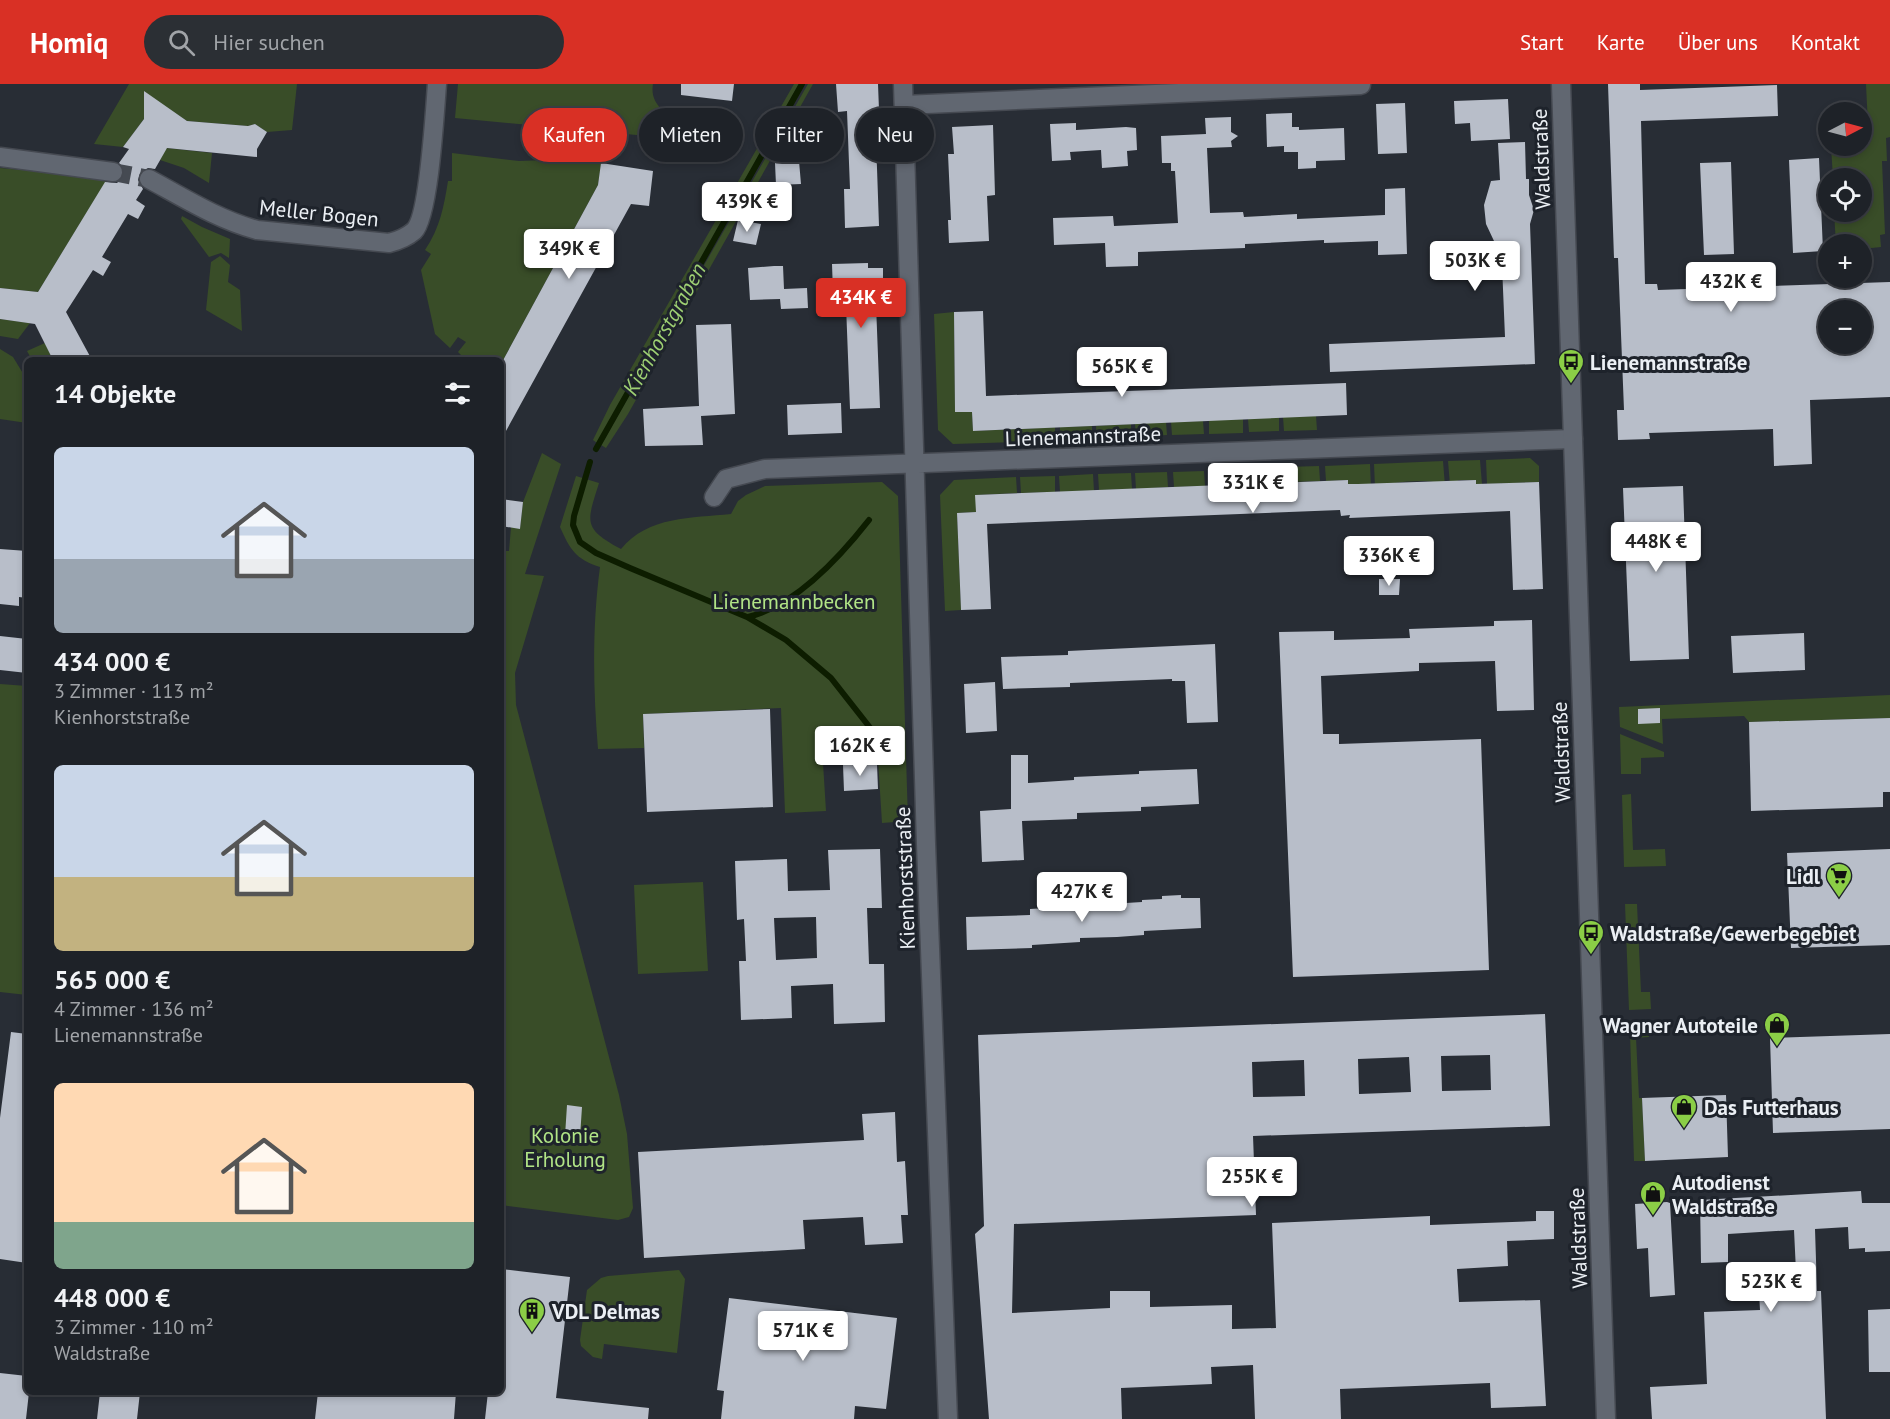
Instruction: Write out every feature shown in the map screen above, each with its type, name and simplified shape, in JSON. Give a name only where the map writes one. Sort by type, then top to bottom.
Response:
[{"type":"street","name":"Meller Bogen","points":[[149,179],[239,226],[257,230],[389,243],[399,240],[414,230],[419,222],[426,191],[437,84]]},
{"type":"street","name":"Kienhorststraße","points":[[903,84],[926,844],[948,1419]]},
{"type":"street","name":"Waldstraße","points":[[1561,84],[1606,1419]]},
{"type":"street","points":[[904,105],[1361,85]]},
{"type":"street","points":[[0,157],[113,172]]},
{"type":"street","name":"Lienemannstraße","points":[[714,497],[726,479],[765,469],[1573,438]]},
{"type":"green space","points":[[129,84],[297,84],[292,130],[267,132],[255,124],[248,126],[187,121],[144,92],[144,119],[123,147],[94,144]]},
{"type":"green space","points":[[458,84],[653,84],[654,99],[660,108],[639,108],[639,135],[627,134],[627,108],[522,108],[522,124],[455,118]]},
{"type":"green space","points":[[794,84],[799,84],[785,108],[780,108]]},
{"type":"green space","points":[[808,84],[813,84],[800,108],[794,108]]},
{"type":"green space","points":[[1866,84],[1890,84],[1890,137],[1886,138],[1887,161],[1882,161],[1885,234],[1880,235],[1881,247],[1872,248],[1872,234],[1835,234],[1835,222],[1872,222],[1872,168],[1832,168],[1832,156],[1872,156],[1872,102],[1867,102]]},
{"type":"green space","points":[[166,148],[212,153],[209,183],[184,168],[160,160]]},
{"type":"green space","points":[[755,152],[755,162],[597,443],[593,440],[610,405]]},
{"type":"green space","points":[[452,153],[522,162],[601,162],[598,185],[504,358],[463,357],[458,352],[466,342],[458,337],[450,348],[435,334],[421,270],[431,254],[425,250],[438,225],[448,181],[452,181]]},
{"type":"green space","points":[[763,162],[769,162],[628,414],[606,448],[601,445]]},
{"type":"green space","points":[[0,168],[67,174],[106,181],[38,292],[0,288]]},
{"type":"green space","points":[[182,216],[230,239],[229,258],[221,253],[209,257],[181,219]]},
{"type":"green space","points":[[220,256],[230,265],[228,282],[240,290],[242,331],[206,310],[211,262]]},
{"type":"green space","points":[[954,312],[955,412],[972,412],[973,431],[1017,429],[1017,442],[953,444],[938,430],[934,314]]},
{"type":"green space","points":[[0,319],[30,323],[18,339],[0,336]]},
{"type":"green space","points":[[45,343],[52,357],[30,357],[27,351]]},
{"type":"green space","points":[[0,349],[13,357],[24,375],[24,423],[0,419]]},
{"type":"green space","points":[[1316,416],[1317,430],[1284,431],[1283,417]]},
{"type":"green space","points":[[1279,417],[1279,431],[1249,432],[1248,419]]},
{"type":"green space","points":[[1243,419],[1243,433],[1209,434],[1209,420]]},
{"type":"green space","points":[[1203,421],[1204,434],[1172,435],[1171,422]]},
{"type":"green space","points":[[1166,422],[1167,435],[1136,437],[1135,424]]},
{"type":"green space","points":[[1131,424],[1131,437],[1097,438],[1096,426]]},
{"type":"green space","points":[[1092,426],[1092,438],[1060,440],[1060,427]]},
{"type":"green space","points":[[1055,427],[1055,440],[1022,442],[1022,429]]},
{"type":"green space","name":"Kolonie Erholung","points":[[542,453],[561,464],[525,574],[544,576],[515,673],[516,705],[619,1095],[627,1134],[633,1208],[629,1217],[618,1220],[504,1205],[504,551],[509,551],[511,527],[520,528],[523,502]]},
{"type":"green space","points":[[1530,458],[1539,466],[1539,482],[1487,484],[1486,460]]},
{"type":"green space","points":[[1480,460],[1482,484],[1476,484],[1476,480],[1459,480],[1450,485],[1448,461]]},
{"type":"green space","points":[[1443,461],[1445,486],[1439,483],[1411,481],[1375,488],[1374,464]]},
{"type":"green space","points":[[1370,464],[1371,488],[1358,489],[1358,484],[1348,484],[1348,480],[1326,481],[1325,466]]},
{"type":"green space","points":[[1319,466],[1320,481],[1287,482],[1286,467]]},
{"type":"green space","points":[[1280,467],[1281,483],[1247,484],[1247,469]]},
{"type":"green space","points":[[1242,468],[1242,484],[1210,486],[1210,470]]},
{"type":"green space","points":[[1204,471],[1205,486],[1174,487],[1173,472]]},
{"type":"green space","points":[[1167,472],[1168,487],[1136,489],[1135,473]]},
{"type":"green space","points":[[1131,473],[1132,489],[1099,490],[1098,474]]},
{"type":"green space","points":[[1093,474],[1094,491],[1060,492],[1059,476]]},
{"type":"green space","name":"Lienemannbecken","points":[[576,476],[599,483],[590,515],[591,523],[599,535],[621,549],[632,538],[657,524],[686,518],[731,514],[738,501],[765,486],[882,482],[898,496],[908,821],[882,823],[877,744],[822,747],[826,811],[785,813],[781,708],[643,714],[644,748],[598,749],[594,658],[600,567],[579,557],[574,552],[560,527]]},
{"type":"green space","points":[[1055,476],[1055,492],[1021,493],[1020,477]]},
{"type":"green space","points":[[1016,477],[1017,493],[976,495],[976,512],[957,513],[961,610],[945,611],[940,495],[954,480]]},
{"type":"green space","points":[[0,684],[24,686],[24,995],[0,992]]},
{"type":"green space","points":[[1890,695],[1890,718],[1749,722],[1744,716],[1662,719],[1663,744],[1620,727],[1619,707]]},
{"type":"green space","points":[[1620,734],[1664,752],[1664,757],[1641,758],[1641,774],[1621,774]]},
{"type":"green space","points":[[1631,794],[1633,850],[1665,849],[1666,866],[1624,867],[1622,795]]},
{"type":"green space","points":[[703,882],[708,971],[638,974],[634,885]]},
{"type":"green space","points":[[1625,904],[1637,904],[1641,992],[1650,992],[1651,1009],[1629,1010]]},
{"type":"green space","points":[[1648,1031],[1649,1037],[1636,1038],[1645,1161],[1634,1161],[1630,1033]]},
{"type":"green space","points":[[679,1270],[685,1279],[677,1353],[604,1344],[602,1359],[593,1357],[581,1346],[587,1290],[601,1278]]},
{"type":"building","points":[[681,84],[734,84],[732,101],[681,95]]},
{"type":"building","points":[[836,84],[878,84],[879,108],[856,108],[856,162],[877,162],[879,226],[845,228],[844,189],[850,189],[847,111],[844,111],[844,108],[838,108]]},
{"type":"building","points":[[1608,84],[1640,84],[1640,90],[1777,85],[1778,116],[1641,121],[1645,284],[1657,284],[1658,290],[1818,284],[1818,288],[1872,288],[1872,283],[1890,282],[1890,397],[1810,400],[1812,464],[1774,466],[1773,429],[1649,433],[1650,439],[1618,440],[1617,410],[1624,410],[1618,258],[1614,258]]},
{"type":"building","points":[[144,91],[187,121],[248,126],[255,124],[267,132],[257,149],[257,157],[167,148],[155,169],[148,168],[140,173],[138,180],[143,189],[136,200],[145,206],[138,219],[128,214],[102,257],[111,262],[103,276],[93,270],[66,312],[90,357],[52,357],[35,324],[0,319],[0,288],[38,292],[105,182],[117,183],[122,178],[124,168],[119,163],[129,149],[123,147],[144,119]]},
{"type":"building","points":[[1508,99],[1510,139],[1471,141],[1470,123],[1455,124],[1454,101]]},
{"type":"building","points":[[1405,103],[1407,153],[1378,154],[1376,104]]},
{"type":"building","points":[[1292,113],[1292,127],[1299,127],[1299,130],[1344,128],[1345,160],[1316,161],[1316,168],[1298,169],[1298,152],[1284,152],[1284,146],[1267,147],[1266,114]]},
{"type":"building","points":[[1231,117],[1231,132],[1238,136],[1231,141],[1232,147],[1207,148],[1210,213],[1243,212],[1244,217],[1297,214],[1297,219],[1385,215],[1385,189],[1405,188],[1407,254],[1378,255],[1378,241],[1324,243],[1324,240],[1245,244],[1245,248],[1138,252],[1138,266],[1106,267],[1105,243],[1054,245],[1053,218],[1113,216],[1114,226],[1178,223],[1175,171],[1171,171],[1171,163],[1162,163],[1161,136],[1206,134],[1205,118]]},
{"type":"building","points":[[1076,123],[1076,130],[1136,128],[1137,150],[1127,151],[1128,166],[1102,168],[1101,150],[1070,152],[1071,160],[1052,161],[1050,124]]},
{"type":"building","points":[[993,125],[995,195],[987,196],[989,241],[949,243],[948,220],[951,220],[948,154],[954,154],[952,127]]},
{"type":"building","points":[[1525,142],[1526,179],[1529,179],[1529,195],[1534,210],[1530,224],[1535,364],[1330,372],[1329,344],[1505,337],[1501,241],[1494,241],[1486,224],[1484,205],[1491,181],[1500,180],[1498,143]]},
{"type":"building","points":[[1819,158],[1818,222],[1822,222],[1822,234],[1818,234],[1818,251],[1793,253],[1789,160]]},
{"type":"building","points":[[799,162],[801,184],[776,185],[775,163]]},
{"type":"building","points":[[1731,162],[1734,254],[1704,255],[1700,163]]},
{"type":"building","points":[[601,163],[653,171],[649,206],[631,204],[504,435],[504,358],[598,185]]},
{"type":"building","points":[[738,220],[761,224],[756,245],[733,241]]},
{"type":"building","points":[[868,263],[868,268],[883,268],[883,304],[876,304],[880,408],[850,409],[846,305],[843,305],[843,292],[833,293],[832,264]]},
{"type":"building","points":[[783,266],[784,289],[807,288],[808,308],[781,309],[780,299],[750,300],[748,268]]},
{"type":"building","points":[[983,311],[986,396],[1346,383],[1347,415],[973,431],[972,412],[955,412],[954,312]]},
{"type":"building","points":[[731,324],[735,414],[701,416],[703,445],[645,446],[643,409],[699,406],[696,325]]},
{"type":"building","points":[[841,403],[842,433],[788,435],[787,405]]},
{"type":"building","points":[[1348,480],[1348,484],[1476,480],[1476,484],[1539,482],[1543,589],[1513,590],[1510,511],[1349,518],[1350,515],[1341,516],[1340,510],[987,524],[991,609],[961,610],[957,513],[976,512],[975,495]]},
{"type":"building","points":[[1683,486],[1689,659],[1630,661],[1623,488]]},
{"type":"building","points":[[504,499],[523,502],[520,529],[504,526]]},
{"type":"building","points":[[0,549],[24,551],[24,598],[19,597],[19,606],[0,604]]},
{"type":"building","points":[[1379,579],[1400,579],[1399,595],[1379,595]]},
{"type":"building","points":[[1532,620],[1534,710],[1497,711],[1495,661],[1419,663],[1419,671],[1321,676],[1323,734],[1339,734],[1339,744],[1481,739],[1489,970],[1293,977],[1279,632],[1334,631],[1334,640],[1410,638],[1409,629],[1494,626],[1494,621]]},
{"type":"building","points":[[1804,633],[1805,670],[1733,673],[1731,636]]},
{"type":"building","points":[[0,636],[24,639],[24,673],[0,670]]},
{"type":"building","points":[[1215,644],[1218,722],[1187,723],[1185,681],[1172,681],[1172,679],[1070,683],[1070,687],[1003,689],[1001,657],[1068,655],[1068,651]]},
{"type":"building","points":[[995,682],[997,731],[966,733],[964,684]]},
{"type":"building","points":[[1660,708],[1660,723],[1638,724],[1638,709]]},
{"type":"building","points":[[770,709],[773,807],[647,812],[643,714]]},
{"type":"building","points":[[1890,718],[1890,792],[1883,792],[1883,807],[1751,811],[1749,722]]},
{"type":"building","points":[[1011,755],[1028,755],[1028,783],[1074,780],[1074,777],[1139,774],[1139,771],[1197,769],[1199,804],[1141,807],[1141,811],[1077,813],[1077,819],[1022,821],[1024,860],[982,862],[980,811],[1011,809]]},
{"type":"building","points":[[877,764],[878,789],[844,791],[843,765]]},
{"type":"building","points":[[880,849],[882,908],[867,908],[869,964],[884,964],[885,1022],[834,1024],[833,984],[791,986],[792,1018],[741,1020],[739,961],[746,961],[744,919],[737,920],[735,861],[787,859],[788,891],[830,890],[828,850]],"holes":[[[816,917],[817,958],[776,960],[774,918]]]},
{"type":"building","name":"Lidl","points":[[1890,849],[1890,945],[1791,948],[1787,853]]},
{"type":"building","points":[[1181,895],[1181,898],[1200,898],[1201,928],[1144,931],[1144,935],[1080,938],[1080,942],[1032,945],[1032,948],[967,950],[966,917],[1030,915],[1030,909],[1142,902],[1142,900],[1162,899],[1162,896]]},
{"type":"building","points":[[1545,1014],[1550,1126],[1253,1136],[1256,1215],[1014,1224],[1012,1313],[1110,1308],[1110,1291],[1150,1291],[1150,1307],[1232,1305],[1232,1329],[1276,1328],[1272,1223],[1430,1216],[1430,1225],[1536,1221],[1536,1211],[1554,1211],[1554,1239],[1507,1241],[1508,1266],[1457,1269],[1459,1302],[1540,1300],[1546,1406],[1491,1408],[1490,1383],[1340,1389],[1341,1419],[1255,1419],[1253,1365],[1211,1367],[1212,1384],[1121,1388],[1122,1419],[989,1419],[975,1234],[984,1226],[978,1035]],"holes":[[[1490,1055],[1491,1090],[1442,1091],[1441,1056]],[[1409,1057],[1411,1092],[1359,1094],[1358,1059]],[[1304,1060],[1305,1096],[1253,1097],[1252,1062]]]},
{"type":"building","points":[[11,1032],[24,1034],[24,1263],[0,1259],[0,1118]]},
{"type":"building","points":[[1890,1034],[1890,1129],[1773,1133],[1770,1038]]},
{"type":"building","points":[[1726,1095],[1728,1157],[1645,1161],[1642,1098]]},
{"type":"building","points":[[567,1105],[582,1107],[580,1137],[565,1136]]},
{"type":"building","points":[[895,1112],[897,1162],[905,1161],[908,1215],[901,1215],[903,1243],[865,1245],[863,1217],[803,1220],[805,1249],[644,1258],[638,1152],[864,1140],[862,1114]]},
{"type":"building","points":[[1861,1191],[1862,1203],[1890,1203],[1890,1251],[1865,1252],[1865,1248],[1849,1249],[1848,1227],[1815,1229],[1817,1291],[1821,1291],[1826,1419],[1652,1419],[1650,1387],[1707,1384],[1704,1312],[1760,1310],[1759,1293],[1797,1292],[1794,1230],[1728,1234],[1728,1262],[1701,1263],[1700,1200]]},
{"type":"building","points":[[1670,1203],[1675,1295],[1650,1297],[1648,1248],[1637,1249],[1635,1204]]},
{"type":"building","name":"VDL Delmas","points":[[504,1269],[570,1277],[556,1398],[649,1408],[648,1419],[485,1419],[488,1395],[504,1395]]},
{"type":"building","points":[[729,1298],[897,1318],[886,1409],[855,1406],[854,1419],[721,1419],[724,1391],[717,1390]]},
{"type":"building","points":[[1890,1309],[1890,1372],[1869,1372],[1868,1310]]},
{"type":"building","points":[[0,1373],[24,1376],[24,1395],[29,1395],[26,1419],[0,1419]]},
{"type":"building","points":[[100,1395],[140,1395],[137,1419],[97,1419]]},
{"type":"building","points":[[318,1395],[456,1395],[454,1419],[315,1419]]},
{"type":"waterway","name":"Kienhorstgraben","points":[[596,449],[802,84]]},
{"type":"waterway","name":"Kienhorstgraben","points":[[590,462],[574,516],[573,525],[580,542],[596,553],[747,617],[786,640],[831,678],[875,734]]},
{"type":"waterway","points":[[748,617],[766,611],[799,591],[830,564],[869,520]]},
{"type":"tunnel","points":[[113,172],[149,179]]},
{"type":"place","name":"Lienemannstraße","points":[[1571,385]]},
{"type":"place","name":"Lidl","points":[[1839,899]]},
{"type":"place","name":"Waldstraße/Gewerbegebiet","points":[[1591,956]]},
{"type":"place","name":"Wagner Autoteile","points":[[1777,1048]]},
{"type":"place","name":"Das Futterhaus","points":[[1684,1130]]},
{"type":"place","name":"Autodienst Waldstraße","points":[[1653,1217]]},
{"type":"place","name":"VDL Delmas","points":[[532,1334]]}]
